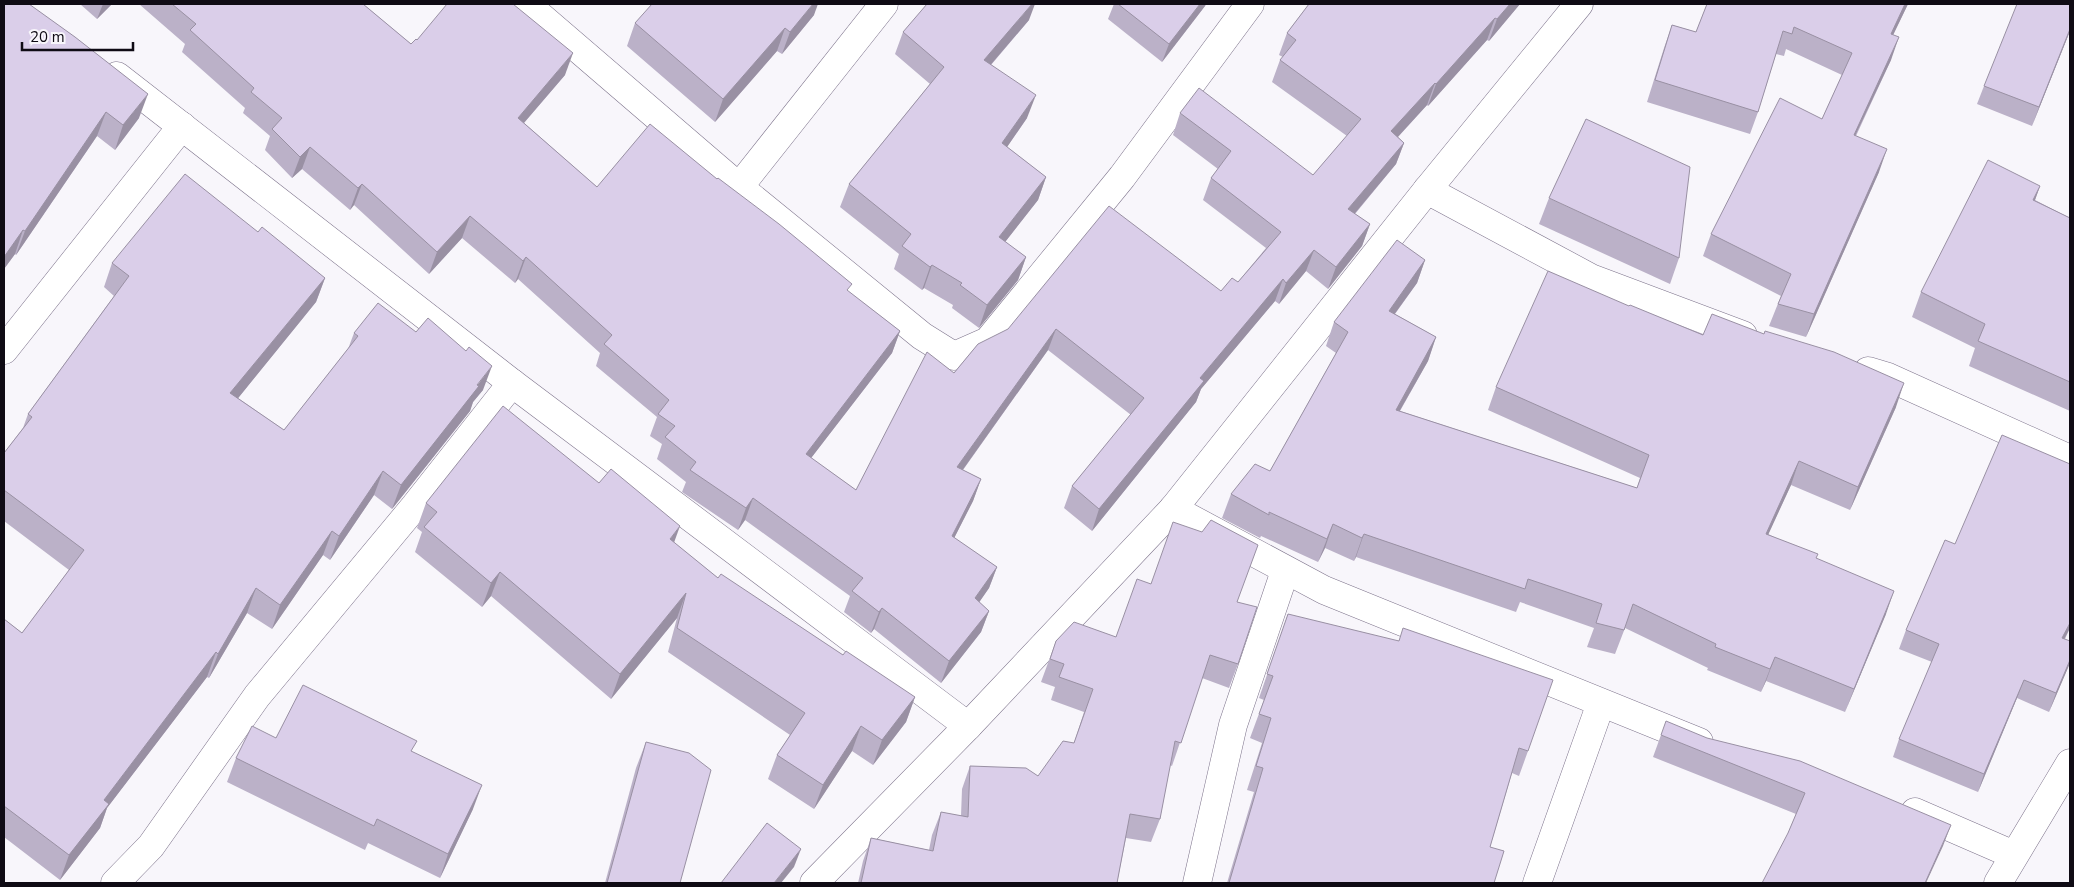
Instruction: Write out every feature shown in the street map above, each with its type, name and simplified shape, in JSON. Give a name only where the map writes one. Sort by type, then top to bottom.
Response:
[{"type":"street","points":[[526,4],[739,187],[922,336],[954,356],[988,341],[1122,177],[1250,4]]},
{"type":"street","points":[[739,187],[884,4]]},
{"type":"street","points":[[814,883],[968,726],[1173,509],[1427,190],[1579,4]]},
{"type":"street","points":[[95,59],[512,383],[968,726]]},
{"type":"street","points":[[4,350],[182,126]]},
{"type":"street","points":[[1427,190],[1591,278],[1734,332],[1770,343]]},
{"type":"street","points":[[1843,364],[1888,377],[2070,459]]},
{"type":"street","points":[[115,883],[151,846],[257,696],[415,506],[512,383]]},
{"type":"street","points":[[1173,509],[1285,571],[1324,590],[1703,744],[1722,748]]},
{"type":"street","points":[[1197,883],[1233,725],[1285,571]]},
{"type":"street","points":[[1537,883],[1601,702]]},
{"type":"street","points":[[1998,883],[2070,763]]},
{"type":"street","points":[[1890,802],[2014,855]]},
{"type":"building","points":[[4,4],[29,4],[148,94],[123,125],[106,112],[25,231],[23,230],[4,257]]},
{"type":"building","points":[[172,4],[363,4],[411,44],[417,40],[447,4],[513,4],[573,53],[518,118],[597,187],[650,124],[717,179],[779,224],[852,284],[847,290],[900,331],[806,454],[856,490],[927,352],[954,373],[978,344],[1008,329],[1109,206],[1221,291],[1232,278],[1238,282],[1281,232],[1211,178],[1231,151],[1180,113],[1199,88],[1313,175],[1361,119],[1280,60],[1296,40],[1287,33],[1309,4],[1510,4],[1391,131],[1404,143],[1348,209],[1370,224],[1336,267],[1314,250],[1286,283],[1283,279],[1200,378],[1204,381],[1099,509],[1072,486],[1144,398],[1056,329],[957,467],[981,479],[952,536],[997,567],[975,598],[989,611],[949,661],[882,608],[879,612],[852,591],[863,578],[753,498],[746,508],[690,470],[696,462],[665,437],[675,426],[658,414],[669,400],[604,344],[612,335],[526,257],[523,261],[470,216],[437,252],[362,184],[358,188],[310,147],[300,157],[272,129],[282,118],[251,92],[254,88],[190,30],[196,24]]},
{"type":"building","points":[[652,4],[813,4],[790,32],[785,28],[723,99],[635,23]]},
{"type":"building","points":[[927,4],[1032,4],[984,60],[1036,95],[1002,143],[1046,177],[999,237],[1026,257],[987,305],[960,285],[962,283],[932,265],[930,267],[902,246],[911,234],[849,184],[944,67],[903,32]]},
{"type":"building","points":[[1118,4],[1200,4],[1169,44]]},
{"type":"building","points":[[1707,4],[1905,4],[1891,34],[1899,37],[1854,135],[1887,149],[1814,314],[1778,304],[1791,274],[1711,234],[1780,98],[1822,119],[1852,53],[1794,27],[1792,34],[1783,31],[1758,112],[1655,80],[1672,25],[1696,32]]},
{"type":"building","points":[[2017,4],[2070,4],[2070,29],[2039,107],[1984,86]]},
{"type":"building","points":[[1586,119],[1690,167],[1679,258],[1549,198]]},
{"type":"building","points":[[1988,160],[2040,186],[2033,200],[2070,218],[2070,382],[1978,341],[1985,324],[1921,292]]},
{"type":"building","points":[[185,174],[258,232],[262,227],[325,278],[230,393],[284,430],[358,336],[354,333],[378,303],[416,332],[428,318],[466,351],[469,347],[492,366],[477,385],[479,386],[401,485],[383,471],[339,536],[332,531],[280,605],[256,588],[218,654],[216,652],[104,800],[109,804],[69,855],[4,806],[4,619],[22,633],[84,550],[4,490],[4,453],[32,417],[28,414],[129,276],[112,263]]},
{"type":"building","points":[[1397,240],[1425,260],[1389,311],[1436,337],[1396,410],[1637,488],[1649,455],[1496,387],[1548,271],[1703,335],[1712,314],[1764,334],[1765,331],[1834,352],[1904,383],[1858,487],[1799,461],[1766,534],[1818,554],[1816,558],[1894,591],[1854,689],[1775,657],[1770,669],[1715,647],[1716,644],[1633,604],[1624,630],[1596,623],[1602,604],[1528,579],[1525,589],[1364,534],[1362,538],[1333,524],[1327,539],[1269,512],[1269,515],[1231,494],[1255,464],[1270,471],[1348,332],[1334,322]]},
{"type":"building","points":[[503,406],[599,483],[611,469],[680,526],[670,539],[718,578],[721,574],[843,655],[846,651],[915,697],[882,740],[861,726],[823,785],[777,755],[805,713],[677,628],[686,593],[620,674],[500,572],[491,583],[424,527],[437,512],[426,503]]},
{"type":"building","points":[[2002,435],[2070,464],[2070,623],[2062,638],[2070,641],[2070,660],[2056,693],[2024,680],[1984,774],[1899,739],[1939,644],[1906,630],[1945,540],[1955,544]]},
{"type":"building","points":[[1211,520],[1258,545],[1237,602],[1257,607],[1238,664],[1210,655],[1181,743],[1175,741],[1160,819],[1130,814],[1117,883],[861,883],[871,838],[933,851],[941,812],[968,817],[970,766],[1026,768],[1038,776],[1063,741],[1074,743],[1093,689],[1059,677],[1064,664],[1050,659],[1056,641],[1074,622],[1116,637],[1137,579],[1151,584],[1173,522],[1202,532]]},
{"type":"building","points":[[1288,614],[1399,641],[1403,628],[1553,680],[1528,751],[1519,748],[1490,847],[1504,851],[1494,883],[1229,883],[1263,768],[1256,766],[1271,718],[1259,714],[1273,676],[1267,674]]},
{"type":"building","points":[[303,685],[417,741],[411,751],[482,785],[448,854],[377,819],[374,826],[236,758],[252,726],[276,738]]},
{"type":"building","points":[[1666,721],[1707,738],[1800,761],[1951,825],[1925,883],[1762,883],[1788,833],[1805,793],[1661,735]]},
{"type":"building","points":[[646,742],[689,753],[711,770],[680,883],[607,883]]},
{"type":"building","points":[[767,823],[801,849],[774,883],[721,883]]}]
